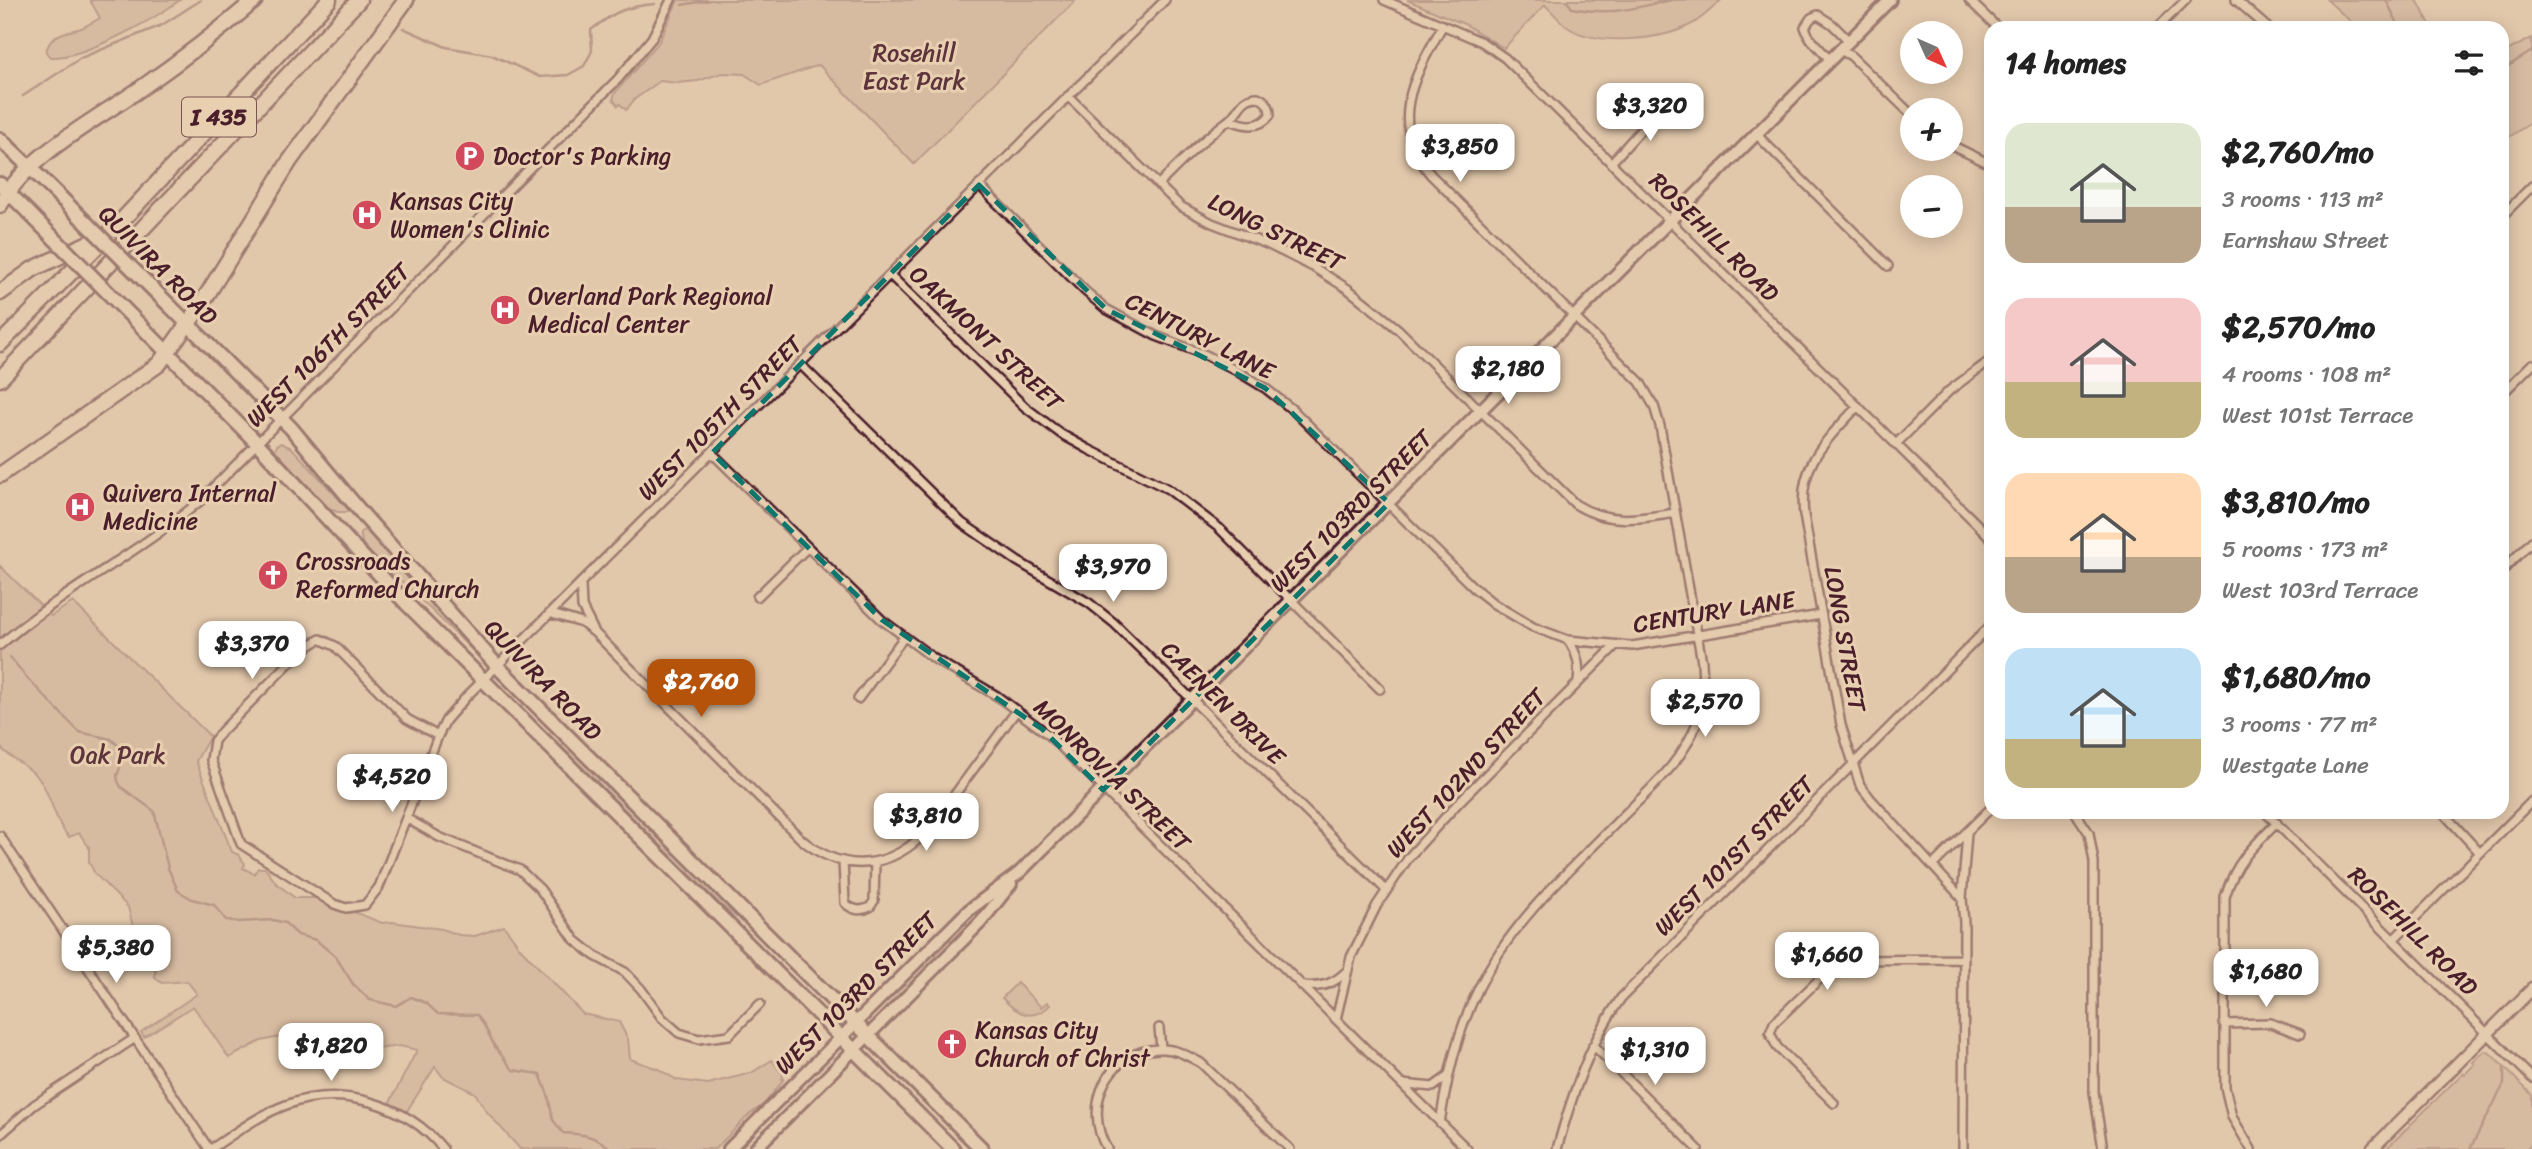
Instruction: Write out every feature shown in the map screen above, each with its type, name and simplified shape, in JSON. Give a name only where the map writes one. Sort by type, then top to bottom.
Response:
[{"type":"highway","points":[[0,205],[4,188],[41,158],[186,56],[254,0]]},
{"type":"highway","name":"I 435","points":[[0,344],[110,233],[329,0]]},
{"type":"highway","name":"I 435","points":[[0,379],[359,0]]},
{"type":"highway","points":[[0,475],[159,365],[188,324],[289,162],[406,0]]},
{"type":"highway","points":[[0,293],[33,269],[110,233]]},
{"type":"main road","name":"WEST 103RD STREET","points":[[755,1149],[981,922],[1019,873],[1890,0]]},
{"type":"main road","name":"QUIVIRA ROAD","points":[[0,139],[283,419],[365,517],[498,667],[982,1149]]},
{"type":"main road","name":"QUIVIRA ROAD","points":[[4,188],[258,444],[339,534],[483,681],[953,1149]]},
{"type":"main road","name":"WEST 103RD STREET","points":[[729,1149],[969,910],[1019,873]]},
{"type":"street","name":"WEST 106TH STREET","points":[[0,645],[43,611],[178,519],[258,444],[618,79],[652,38],[671,0]]},
{"type":"street","name":"WEST 105TH STREET","points":[[438,736],[411,723],[335,646],[320,639],[302,650],[222,731],[211,749],[215,774],[241,844],[334,904],[346,908],[365,905],[379,887],[446,720],[1164,0]]},
{"type":"street","name":"ROSEHILL ROAD","points":[[1384,0],[1482,42],[1504,58],[1984,530]]},
{"type":"street","points":[[1969,0],[1991,21]]},
{"type":"street","points":[[2164,21],[2186,0]]},
{"type":"street","points":[[2236,0],[2260,21]]},
{"type":"street","points":[[1830,60],[1808,37],[1805,27],[1811,18],[1818,15],[1823,17],[1849,41]]},
{"type":"street","points":[[1440,1123],[1447,1077],[1460,1032],[1474,998],[1497,955],[1543,897],[1664,776],[1685,748],[1698,721],[1703,697],[1698,637],[1654,406],[1640,382],[1431,175],[1422,165],[1413,147],[1407,124],[1407,102],[1415,78],[1443,25]]},
{"type":"street","points":[[1840,50],[1851,56],[1900,103]]},
{"type":"street","name":"LONG STREET","points":[[1068,96],[1188,212],[1269,245],[1313,267],[1348,289],[1398,329],[1563,493],[1583,509],[1616,520],[1637,520],[1675,513]]},
{"type":"street","points":[[1158,185],[1211,132],[1229,120],[1240,105],[1252,97],[1263,99],[1270,109],[1270,115],[1259,124],[1243,125],[1229,120]]},
{"type":"street","points":[[1611,163],[1648,122],[1656,102]]},
{"type":"street","points":[[1756,134],[1888,266]]},
{"type":"street","points":[[1963,151],[1984,161]]},
{"type":"street","name":"CENTURY LANE","points":[[979,186],[1106,309],[1156,337],[1217,360],[1265,388],[1293,410],[1473,587],[1494,604],[1534,628],[1568,640],[1632,646],[1821,615]]},
{"type":"street","points":[[2509,209],[2532,186]]},
{"type":"street","name":"OAKMONT STREET","points":[[890,275],[1025,407],[1061,434],[1168,489],[1219,528],[1380,689]]},
{"type":"street","points":[[2509,387],[2532,364]]},
{"type":"street","name":"CAENEN DRIVE","points":[[800,365],[962,523],[1017,561],[1088,603],[1133,641],[1386,890]]},
{"type":"street","points":[[1896,444],[1950,390],[1984,365]]},
{"type":"street","name":"LONG STREET","points":[[1858,407],[1818,449],[1803,485],[1804,514],[1841,725],[1860,785],[1962,898]]},
{"type":"street","name":"MONROVIA STREET","points":[[712,453],[857,598],[904,637],[1017,710],[1049,735],[1467,1149]]},
{"type":"street","points":[[2509,564],[2532,541]]},
{"type":"street","points":[[757,597],[807,548]]},
{"type":"street","points":[[581,584],[582,607],[596,633]]},
{"type":"street","points":[[552,614],[582,623],[596,633],[809,846],[825,856],[843,861],[875,863],[893,857],[917,843],[1017,710]]},
{"type":"street","name":"WEST 101ST STREET","points":[[1557,1149],[1572,1094],[1603,1024],[1638,979],[1984,632]]},
{"type":"street","points":[[858,699],[904,637]]},
{"type":"street","points":[[1568,640],[1580,665],[1578,682]]},
{"type":"street","name":"WEST 102ND STREET","points":[[1336,1019],[1352,957],[1367,923],[1386,890],[1427,835],[1616,645]]},
{"type":"street","points":[[2394,939],[2532,801]]},
{"type":"street","points":[[1933,865],[1984,815]]},
{"type":"street","points":[[406,818],[439,837],[520,870],[540,889],[575,940],[595,956],[625,972],[662,1018],[679,1033],[699,1039],[729,1035],[760,1004]]},
{"type":"street","points":[[2079,819],[2088,834],[2094,862],[2094,1092],[2103,1149]]},
{"type":"street","name":"ROSEHILL ROAD","points":[[2273,819],[2532,1078]]},
{"type":"street","points":[[2449,819],[2480,853]]},
{"type":"street","points":[[2251,1149],[2236,1126],[2225,1087],[2225,897],[2231,876],[2240,862],[2277,823]]},
{"type":"street","points":[[1963,1149],[1962,898],[1967,832]]},
{"type":"street","points":[[0,836],[210,1149],[269,1111],[310,1098],[332,1096],[371,1102],[396,1112],[423,1129],[443,1149]]},
{"type":"street","points":[[843,861],[845,903],[854,910],[870,907],[874,901],[875,863]]},
{"type":"street","points":[[1834,1103],[1777,1046],[1770,1033],[1773,1023],[1830,969],[1840,964],[1856,960],[1964,959]]},
{"type":"street","points":[[1302,986],[1318,988],[1336,981],[1348,970]]},
{"type":"street","points":[[2372,1149],[2532,989]]},
{"type":"street","points":[[2224,1024],[2270,1023],[2300,1034]]},
{"type":"street","points":[[1159,1028],[1161,1048]]},
{"type":"street","points":[[0,1135],[34,1105],[135,1038]]},
{"type":"street","points":[[1593,1045],[1698,1149]]},
{"type":"street","points":[[1107,1149],[1099,1136],[1096,1106],[1099,1091],[1110,1073],[1128,1058],[1161,1048],[1187,1055],[1201,1063],[1290,1149]]},
{"type":"street","points":[[1401,1084],[1433,1087],[1447,1077]]},
{"type":"highlighted area","points":[[979,185],[1106,309],[1265,388],[1389,503],[1103,790],[1042,729],[882,620],[712,453]]},
{"type":"green space","points":[[90,0],[180,0],[153,18],[99,45],[64,56],[50,57],[46,52],[54,38],[100,18]]},
{"type":"green space","name":"Rosehill East Park","points":[[678,0],[1076,0],[914,164],[819,65],[761,85],[744,74],[722,73],[698,81],[660,81],[635,99],[626,110],[620,104],[618,106],[613,99],[615,93],[659,42]]},
{"type":"green space","points":[[1407,0],[1721,0],[1700,19],[1674,32],[1627,39],[1581,34],[1566,26],[1545,5],[1504,48],[1466,25]]},
{"type":"green space","points":[[2327,0],[2417,0],[2428,21],[2350,21]]},
{"type":"green space","points":[[2532,38],[2532,122],[2509,137],[2509,50]]},
{"type":"green space","points":[[281,443],[292,448],[349,510],[347,512],[337,512],[326,506],[300,478],[287,469],[275,451]]},
{"type":"green space","points":[[365,529],[471,645],[469,647],[404,583],[365,553],[360,533]]},
{"type":"green space","name":"Oak Park","points":[[0,566],[51,616],[73,602],[210,736],[196,761],[232,852],[239,855],[245,864],[243,868],[254,874],[258,868],[265,868],[276,883],[295,898],[319,898],[382,923],[392,922],[475,936],[504,926],[521,949],[583,1014],[619,1022],[628,1039],[630,1059],[658,1069],[677,1080],[708,1084],[751,1073],[772,1060],[783,1075],[782,1080],[784,1079],[765,1103],[715,1149],[520,1149],[487,1112],[475,1093],[443,1077],[435,1067],[405,1114],[388,1106],[417,1050],[400,1046],[354,1052],[325,1034],[309,1031],[261,1041],[229,1058],[193,1006],[144,1037],[141,1032],[197,994],[187,981],[162,983],[155,978],[155,970],[167,958],[167,953],[162,946],[147,942],[134,931],[128,907],[95,874],[89,862],[89,847],[79,833],[69,837],[38,777],[0,747]]},
{"type":"green space","points":[[563,744],[584,760],[738,915],[736,917],[720,904],[561,747]]},
{"type":"green space","points":[[1017,983],[1041,1007],[1047,1002],[1050,1005],[1031,1015],[1013,1008],[1002,998]]},
{"type":"green space","points":[[2485,1051],[2532,1095],[2532,1143],[2526,1149],[2386,1149],[2463,1073],[2465,1074]]},
{"type":"waterway","points":[[23,96],[81,58],[162,25],[201,0]]},
{"type":"waterway","points":[[682,5],[710,0]]},
{"type":"waterway","points":[[1566,0],[1572,8],[1600,11],[1623,10],[1672,0]]},
{"type":"waterway","points":[[2386,0],[2396,21]]},
{"type":"waterway","points":[[403,28],[446,47],[492,55],[540,77],[568,75],[584,66],[592,51],[591,30],[621,11],[655,4]]},
{"type":"waterway","points":[[2509,66],[2532,51]]},
{"type":"waterway","points":[[10,657],[79,732],[111,739],[122,749],[118,781],[121,787],[154,811],[168,868],[178,891],[192,899],[214,905],[226,920],[273,920],[285,923],[298,935],[316,940],[336,957],[353,984],[370,1000],[396,1006],[411,997],[426,1003],[438,1014],[477,1015],[495,1047],[513,1070],[540,1074],[553,1120],[563,1133],[589,1136],[611,1149]]},
{"type":"waterway","points":[[2470,1149],[2504,1084],[2504,1068]]},
{"type":"place","name":"Doctor's Parking","points":[[470,156]]},
{"type":"place","name":"Kansas City Women's Clinic","points":[[367,215]]},
{"type":"place","name":"Overland Park Regional Medical Center","points":[[505,310]]},
{"type":"place","name":"Quivera Internal Medicine","points":[[80,507]]},
{"type":"place","name":"Crossroads Reformed Church","points":[[273,575]]},
{"type":"place","name":"Kansas City Church of Christ","points":[[952,1044]]}]
